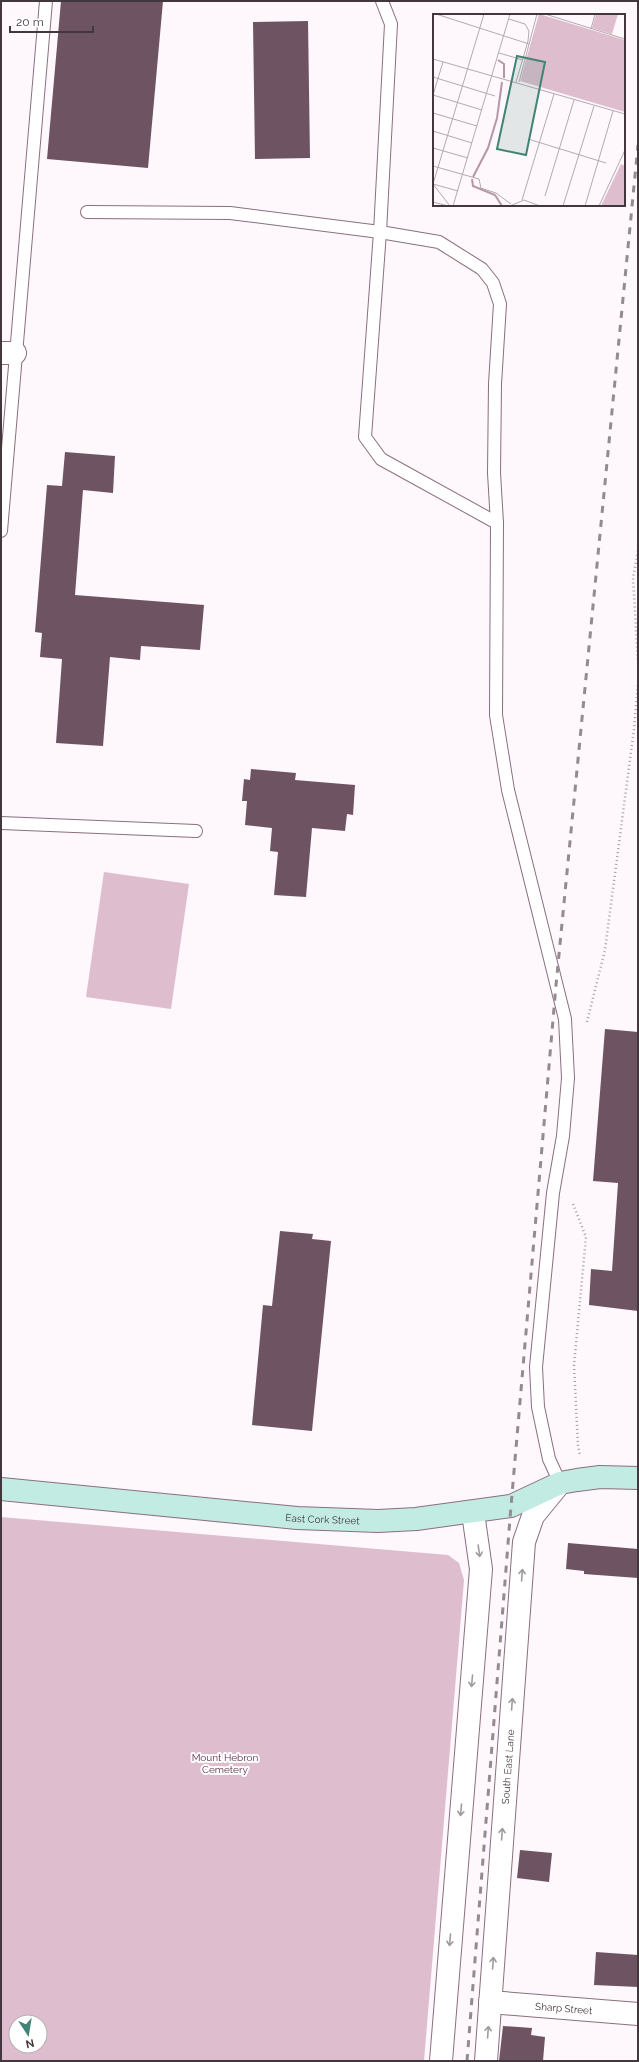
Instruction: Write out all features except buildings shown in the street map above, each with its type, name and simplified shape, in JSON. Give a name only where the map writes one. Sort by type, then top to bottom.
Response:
[{"type":"main road","name":"East Cork Street","points":[[1,1489],[289,1517],[378,1521],[473,1513],[510,1506],[560,1483],[587,1479],[638,1478]]},
{"type":"street","name":"South East Lane","points":[[486,2061],[524,1542],[533,1516],[560,1483]]},
{"type":"street","points":[[441,2061],[481,1569],[473,1513]]},
{"type":"street","name":"Sharp Street","points":[[490,2002],[638,2014]]},
{"type":"lane","points":[[1,531],[8,353],[46,1]]},
{"type":"lane","points":[[382,1],[391,24],[380,232],[365,437],[381,459],[497,522]]},
{"type":"lane","points":[[86,212],[230,213],[380,232],[439,242],[482,269],[493,283],[500,304],[495,384],[494,465],[497,522],[496,714],[508,790],[565,1019],[568,1078],[564,1136],[553,1193],[536,1367],[538,1407],[549,1459],[560,1483]]},
{"type":"lane","points":[[1,823],[196,832]]},
{"type":"path","points":[[638,551],[633,578],[638,662]]},
{"type":"path","points":[[587,1026],[604,950],[634,729],[638,684]]},
{"type":"path","points":[[573,1203],[586,1237],[577,1321],[574,1379],[578,1446],[587,1479]]},
{"type":"green space","points":[[104,872],[189,884],[171,1009],[86,997]]},
{"type":"green space","name":"Mount Hebron Cemetery","points":[[1,1517],[448,1555],[459,1563],[464,1580],[424,2061],[1,2061]]},
{"type":"railway","points":[[467,2061],[511,1506],[556,985],[638,145]]}]
